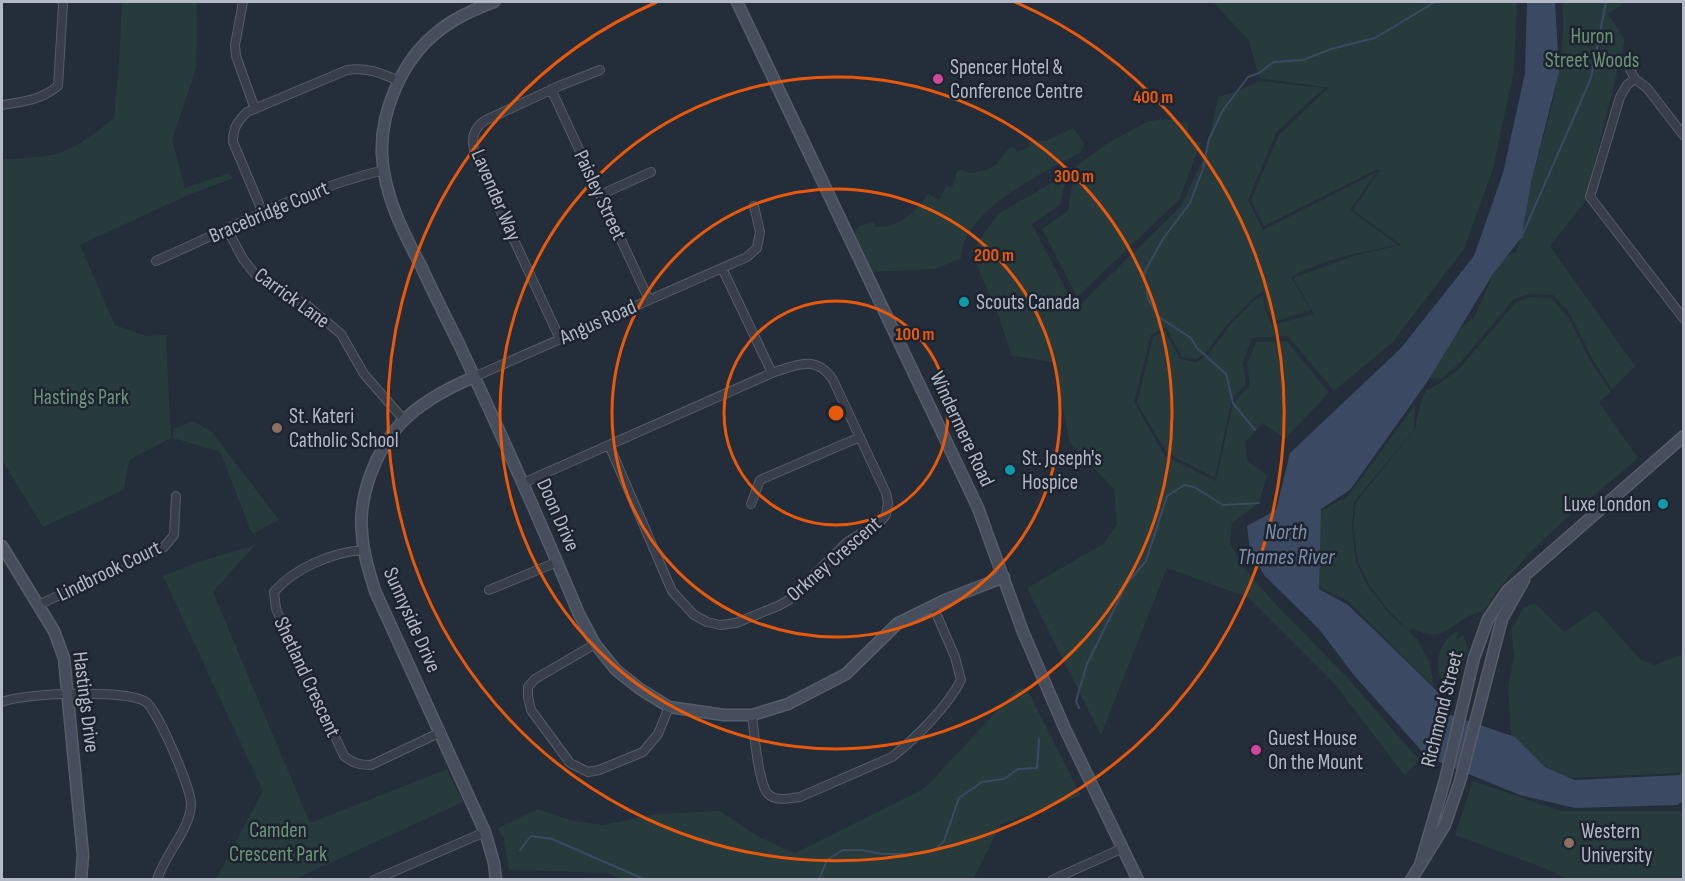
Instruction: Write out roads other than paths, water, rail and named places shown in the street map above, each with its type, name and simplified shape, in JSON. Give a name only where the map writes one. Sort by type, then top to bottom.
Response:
[{"type":"street","points":[[2,105],[32,101],[48,95],[58,86],[62,2]]},
{"type":"street","points":[[243,2],[235,45],[236,56],[255,109]]},
{"type":"street","name":"Doon Drive","points":[[494,2],[454,20],[435,33],[418,50],[399,81],[385,120],[382,156],[384,170],[391,202],[402,230],[523,483],[579,614],[595,644],[616,670],[640,690],[669,707],[724,715],[752,715],[788,704],[846,674],[898,623],[1004,577]]},
{"type":"street","name":"Windermere Road","points":[[737,2],[978,508],[1023,632],[1065,729],[1138,879]]},
{"type":"street","points":[[1626,63],[1635,80],[1647,88],[1683,136]]},
{"type":"street","points":[[263,213],[233,142],[233,130],[247,112],[347,70],[358,68],[371,70],[399,81]]},
{"type":"street","name":"Lavender Way","points":[[561,339],[472,149],[473,137],[478,125],[551,89],[600,70]]},
{"type":"street","points":[[1635,80],[1627,85],[1620,97],[1590,197],[1683,319]]},
{"type":"street","name":"Paisley Street","points":[[551,89],[649,300]]},
{"type":"street","name":"Bracebridge Court","points":[[156,261],[344,179],[384,170]]},
{"type":"street","points":[[600,195],[651,172]]},
{"type":"street","name":"Angus Road","points":[[474,377],[747,256],[757,248],[760,232],[754,206]]},
{"type":"street","name":"Carrick Lane","points":[[227,229],[243,260],[254,273],[271,286],[308,306],[341,334],[363,374],[404,420]]},
{"type":"street","points":[[722,268],[772,373]]},
{"type":"street","name":"Orkney Crescent","points":[[523,483],[609,445],[772,373],[806,363],[817,364],[827,371],[886,493],[888,503],[885,515],[880,522],[855,536],[837,550],[789,600],[735,623],[720,625],[706,622],[694,615],[672,591],[609,445]]},
{"type":"street","name":"Sunnyside Drive","points":[[474,377],[448,388],[404,420],[370,474],[366,487],[361,530],[375,591],[485,832],[496,879]]},
{"type":"street","name":"Richmond Street","points":[[1419,865],[1445,780],[1474,658],[1488,619],[1507,591],[1683,436]]},
{"type":"street","points":[[751,504],[760,480],[860,437]]},
{"type":"street","name":"Lindbrook Court","points":[[38,605],[164,547],[174,535],[176,496]]},
{"type":"street","name":"Hastings Drive","points":[[2,546],[54,631],[64,657],[83,855],[81,879]]},
{"type":"street","name":"Shetland Crescent","points":[[364,550],[332,555],[291,576],[274,592],[276,609],[344,756],[351,762],[371,765],[441,732]]},
{"type":"street","points":[[489,590],[557,562]]},
{"type":"street","name":"Richmond Street","points":[[1411,879],[1445,825],[1460,781],[1478,703],[1502,619],[1527,575]]},
{"type":"street","points":[[752,715],[762,780],[768,794],[775,798],[800,797],[892,757],[904,748],[954,695],[961,680],[955,657],[933,606]]},
{"type":"street","points":[[595,644],[535,679],[528,687],[531,710],[570,764],[588,772],[599,770],[643,752],[658,734],[669,707]]},
{"type":"street","points":[[2,702],[23,696],[69,694],[128,696],[145,701],[155,712],[190,790],[191,806],[187,823],[172,847],[157,879]]},
{"type":"street","points":[[374,879],[485,832]]},
{"type":"street","points":[[1052,879],[1123,848]]},
{"type":"water","name":"North Thames River","points":[[1527,2],[1555,2],[1559,72],[1532,179],[1521,238],[1493,274],[1427,382],[1350,490],[1321,509],[1319,589],[1348,605],[1392,647],[1438,692],[1448,714],[1515,737],[1545,767],[1575,780],[1680,775],[1683,770],[1683,803],[1678,805],[1575,808],[1520,795],[1427,757],[1353,674],[1319,629],[1264,575],[1250,550],[1247,526],[1276,510],[1290,453],[1401,348],[1474,256],[1503,173],[1525,73]]},
{"type":"waterway","points":[[1255,430],[1233,403],[1226,374],[1197,348],[1191,338],[1159,317],[1148,299],[1144,273],[1163,239],[1190,203],[1203,169],[1209,139],[1223,110],[1248,77],[1259,73],[1274,62],[1303,60],[1331,49],[1375,38],[1435,2]]},
{"type":"waterway","points":[[1521,238],[1591,78],[1606,2]]},
{"type":"waterway","points":[[1079,708],[1076,701],[1087,664],[1127,583],[1146,561],[1167,496],[1184,485],[1194,487],[1223,505],[1259,503]]},
{"type":"waterway","points":[[819,880],[827,860],[843,850],[862,850],[881,854],[918,854],[934,851],[944,841],[959,798],[982,782],[1004,779],[1018,769],[1037,768],[1039,739]]},
{"type":"waterway","points":[[520,850],[531,836],[552,839],[646,880]]},
{"type":"place","name":"Spencer Hotel & Conference Centre","points":[[938,79]]},
{"type":"place","name":"Scouts Canada","points":[[964,302]]},
{"type":"place","name":"St. Kateri Catholic School","points":[[277,428]]},
{"type":"place","name":"St. Joseph's Hospice","points":[[1010,470]]},
{"type":"place","name":"Luxe London","points":[[1663,504]]},
{"type":"place","name":"Guest House On the Mount","points":[[1256,750]]},
{"type":"place","name":"Western University","points":[[1569,843]]},
{"type":"park label","name":"Huron Street Woods","points":[[1592,48]]},
{"type":"park label","name":"Hastings Park","points":[[81,397]]},
{"type":"park label","name":"Camden Crescent Park","points":[[278,842]]}]
